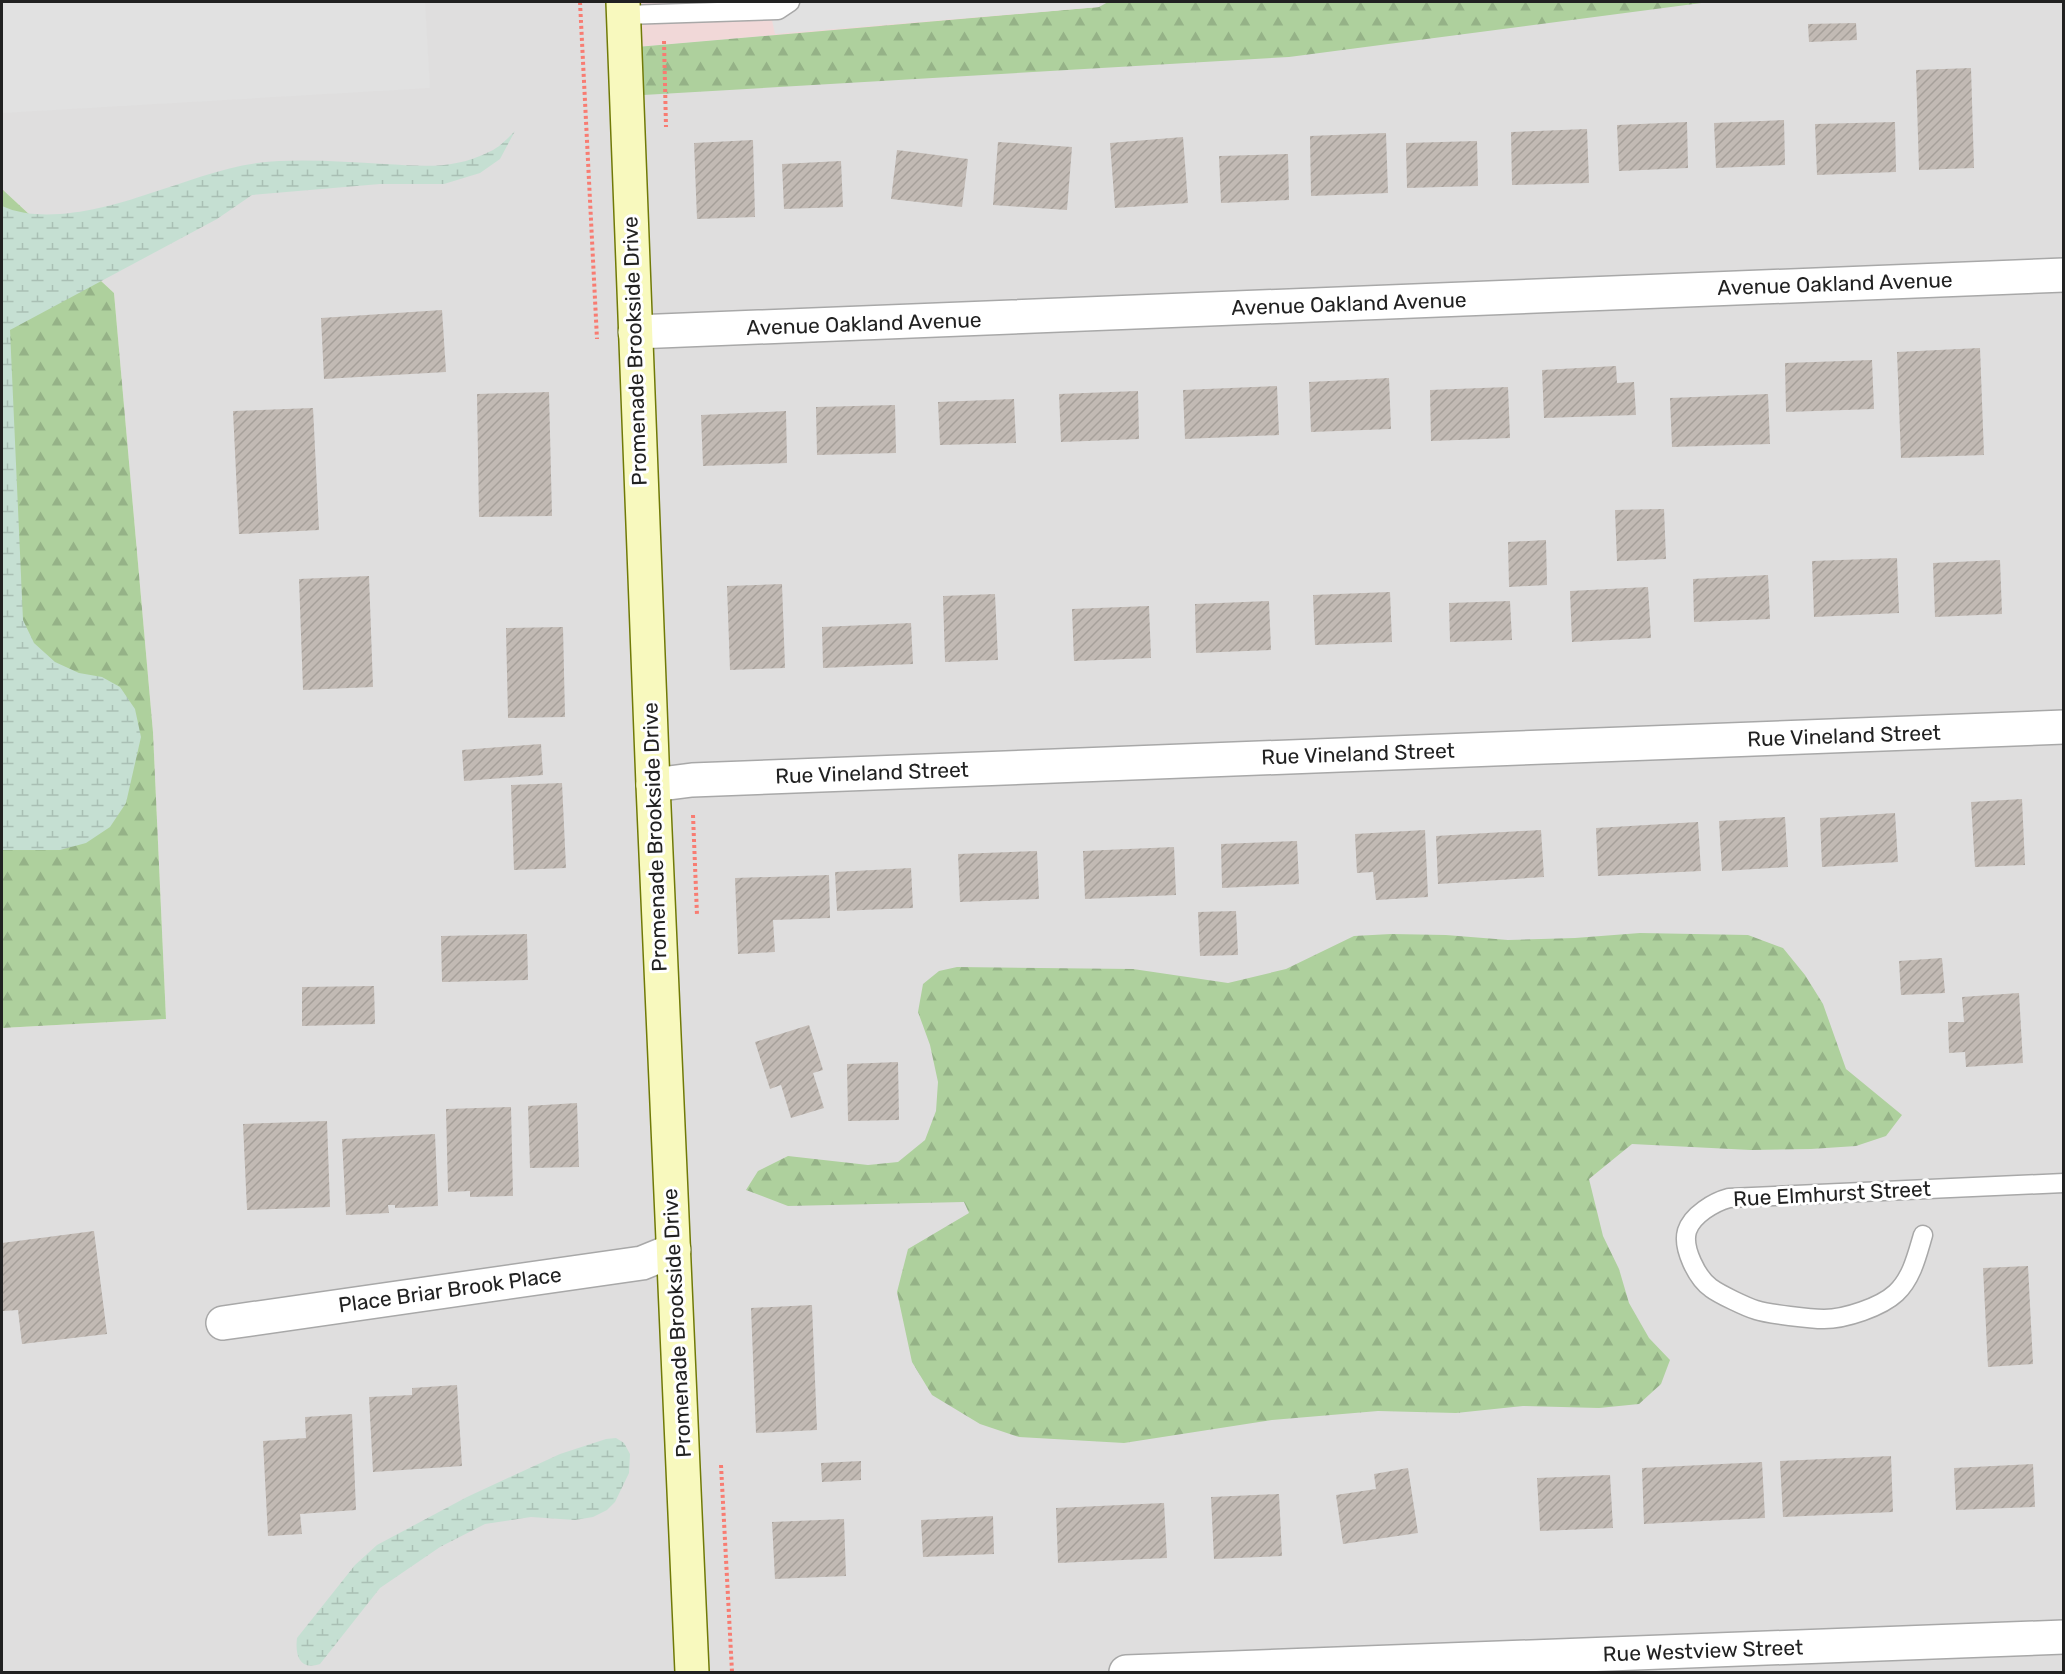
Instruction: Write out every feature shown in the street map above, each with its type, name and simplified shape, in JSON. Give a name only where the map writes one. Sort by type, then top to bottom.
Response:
[{"type":"street","name":"Promenade Brookside Drive","points":[[623,8],[653,784],[692,1672]]},
{"type":"street","name":"Avenue Oakland Avenue","points":[[635,333],[2064,275]]},
{"type":"street","name":"Rue Vineland Street","points":[[653,784],[692,780],[2064,727]]},
{"type":"street","name":"Place Briar Brook Place","points":[[223,1323],[642,1263],[674,1250]]},
{"type":"street","name":"Rue Westview Street","points":[[1126,1672],[1207,1671],[2064,1637]]},
{"type":"lane","points":[[623,8],[664,14],[778,10],[790,2]]},
{"type":"lane","name":"Rue Elmhurst Street","points":[[1923,1235],[1913,1268],[1896,1292],[1870,1309],[1825,1319],[1756,1311],[1711,1288],[1694,1268],[1688,1248],[1687,1231],[1699,1214],[1717,1201],[1729,1198],[2064,1183]]},
{"type":"path","points":[[664,14],[666,128]]},
{"type":"path","points":[[730,1645],[732,1672]]},
{"type":"shaded area","points":[[2,2],[623,2],[625,48],[1099,6],[1098,2],[2063,2],[2063,1672],[2,1672],[2,1028],[166,1019],[153,732],[114,293],[2,189]]},
{"type":"shaded area","points":[[2,2],[425,2],[430,88],[2,113]]},
{"type":"shaded area","points":[[623,2],[1098,2],[1099,7],[625,48]]},
{"type":"shaded area","points":[[768,2],[1098,2],[1099,7],[775,34]]},
{"type":"green space","points":[[1108,2],[1709,2],[1289,57],[626,96],[625,48],[1099,7]]},
{"type":"green space","points":[[515,131],[500,159],[480,173],[444,184],[380,184],[252,195],[217,219],[10,330],[23,620],[34,643],[55,662],[79,673],[102,677],[120,687],[135,709],[141,737],[126,803],[110,827],[86,843],[60,850],[2,850],[2,206],[18,212],[36,214],[95,209],[229,168],[257,163],[320,161],[426,166],[451,164],[477,157],[494,149]]},
{"type":"green space","points":[[2,189],[114,293],[153,732],[166,1019],[2,1028]]},
{"type":"green space","points":[[1640,933],[1748,935],[1783,948],[1805,975],[1823,1004],[1846,1069],[1902,1115],[1886,1136],[1856,1146],[1751,1150],[1632,1144],[1589,1179],[1603,1236],[1619,1269],[1629,1303],[1649,1338],[1670,1360],[1661,1384],[1639,1404],[1599,1408],[1523,1406],[1456,1413],[1378,1411],[1272,1420],[1124,1443],[1019,1437],[980,1424],[932,1395],[912,1362],[897,1292],[908,1249],[969,1213],[964,1202],[788,1206],[746,1190],[758,1171],[788,1156],[868,1165],[898,1162],[925,1140],[936,1111],[938,1082],[930,1045],[918,1012],[923,984],[939,971],[957,967],[1133,969],[1228,983],[1286,969],[1354,936],[1446,935],[1508,940]]},
{"type":"green space","points":[[616,1438],[624,1443],[630,1454],[629,1473],[615,1502],[607,1510],[593,1517],[575,1520],[531,1517],[485,1524],[440,1547],[380,1588],[320,1664],[307,1665],[300,1660],[297,1638],[355,1565],[377,1545],[467,1497],[560,1454]]},
{"type":"building","points":[[1856,23],[1857,40],[1809,42],[1808,24]]},
{"type":"building","points":[[1971,68],[1974,168],[1919,170],[1916,70]]},
{"type":"building","points":[[1784,120],[1785,165],[1716,168],[1714,123]]},
{"type":"building","points":[[1687,122],[1688,168],[1619,171],[1617,125]]},
{"type":"building","points":[[1895,122],[1896,172],[1817,175],[1815,124]]},
{"type":"building","points":[[1587,129],[1589,183],[1512,185],[1511,132]]},
{"type":"building","points":[[1386,133],[1388,193],[1311,196],[1310,136]]},
{"type":"building","points":[[1183,137],[1188,203],[1115,208],[1110,143]]},
{"type":"building","points":[[753,140],[755,217],[697,219],[694,143]]},
{"type":"building","points":[[1477,141],[1478,186],[1407,188],[1406,143]]},
{"type":"building","points":[[998,142],[1072,147],[1067,210],[993,205]]},
{"type":"building","points":[[897,150],[968,159],[962,207],[891,199]]},
{"type":"building","points":[[1288,154],[1289,200],[1221,203],[1219,156]]},
{"type":"building","points":[[841,161],[843,207],[784,209],[782,164]]},
{"type":"building","points":[[442,310],[446,372],[324,379],[321,318]]},
{"type":"building","points":[[1980,348],[1984,455],[1901,458],[1897,352]]},
{"type":"building","points":[[1872,360],[1874,409],[1786,412],[1785,363]]},
{"type":"building","points":[[1616,366],[1617,383],[1634,382],[1636,415],[1544,418],[1542,370]]},
{"type":"building","points":[[1389,378],[1391,429],[1311,432],[1309,382]]},
{"type":"building","points":[[1277,386],[1279,435],[1185,439],[1183,390]]},
{"type":"building","points":[[1508,387],[1510,438],[1431,441],[1430,390]]},
{"type":"building","points":[[1138,391],[1139,439],[1061,442],[1059,394]]},
{"type":"building","points":[[549,392],[552,516],[479,517],[477,394]]},
{"type":"building","points":[[1768,394],[1770,444],[1672,447],[1670,398]]},
{"type":"building","points":[[1014,399],[1016,443],[940,445],[938,402]]},
{"type":"building","points":[[895,405],[896,453],[817,455],[816,407]]},
{"type":"building","points":[[313,408],[319,530],[239,534],[233,411]]},
{"type":"building","points":[[786,411],[787,463],[703,466],[701,415]]},
{"type":"building","points":[[1664,509],[1666,559],[1617,561],[1615,510]]},
{"type":"building","points":[[1546,540],[1547,585],[1509,587],[1508,542]]},
{"type":"building","points":[[1897,558],[1899,613],[1814,617],[1812,561]]},
{"type":"building","points":[[2000,560],[2002,614],[1935,617],[1933,563]]},
{"type":"building","points":[[1768,575],[1770,619],[1694,622],[1693,579]]},
{"type":"building","points":[[369,576],[373,687],[303,690],[299,579]]},
{"type":"building","points":[[782,584],[785,668],[730,670],[727,586]]},
{"type":"building","points":[[1648,587],[1651,638],[1572,642],[1570,591]]},
{"type":"building","points":[[1390,592],[1392,642],[1315,645],[1313,595]]},
{"type":"building","points":[[995,594],[998,660],[945,662],[943,596]]},
{"type":"building","points":[[1269,601],[1271,650],[1196,653],[1195,604]]},
{"type":"building","points":[[1510,601],[1512,640],[1450,642],[1449,603]]},
{"type":"building","points":[[1149,606],[1151,658],[1074,661],[1072,609]]},
{"type":"building","points":[[911,623],[913,664],[823,668],[822,627]]},
{"type":"building","points":[[563,627],[565,717],[508,718],[506,628]]},
{"type":"building","points":[[541,744],[543,775],[464,781],[462,750]]},
{"type":"building","points":[[562,783],[566,868],[514,870],[511,785]]},
{"type":"building","points":[[2022,799],[2025,865],[1975,867],[1971,802]]},
{"type":"building","points":[[1895,813],[1898,862],[1822,867],[1820,818]]},
{"type":"building","points":[[1785,817],[1788,867],[1722,871],[1719,821]]},
{"type":"building","points":[[1698,822],[1701,871],[1598,876],[1596,828]]},
{"type":"building","points":[[1425,830],[1428,897],[1376,900],[1373,872],[1357,873],[1355,834]]},
{"type":"building","points":[[1541,830],[1544,877],[1438,884],[1436,836]]},
{"type":"building","points":[[1297,841],[1299,884],[1222,888],[1221,844]]},
{"type":"building","points":[[1174,847],[1176,895],[1085,899],[1083,851]]},
{"type":"building","points":[[1037,851],[1039,899],[960,902],[958,854]]},
{"type":"building","points":[[911,868],[913,908],[837,911],[835,872]]},
{"type":"building","points":[[829,875],[830,918],[773,920],[775,952],[738,954],[735,878]]},
{"type":"building","points":[[1236,911],[1238,955],[1200,956],[1198,912]]},
{"type":"building","points":[[527,934],[528,980],[442,982],[441,936]]},
{"type":"building","points":[[1942,958],[1945,993],[1901,995],[1899,961]]},
{"type":"building","points":[[374,986],[375,1024],[302,1026],[302,987]]},
{"type":"building","points":[[2019,993],[2023,1063],[1966,1067],[1965,1052],[1949,1053],[1948,1022],[1964,1022],[1962,997]]},
{"type":"building","points":[[809,1025],[823,1070],[813,1073],[824,1108],[791,1118],[781,1085],[770,1089],[755,1042]]},
{"type":"building","points":[[898,1062],[899,1120],[848,1121],[847,1064]]},
{"type":"building","points":[[577,1103],[579,1167],[530,1168],[528,1106]]},
{"type":"building","points":[[511,1107],[513,1196],[470,1197],[470,1191],[448,1192],[446,1109]]},
{"type":"building","points":[[327,1121],[330,1207],[247,1210],[243,1124]]},
{"type":"building","points":[[435,1134],[438,1206],[395,1208],[395,1205],[388,1205],[389,1213],[346,1215],[342,1139]]},
{"type":"building","points":[[94,1231],[107,1334],[22,1344],[18,1310],[3,1311],[2,1243]]},
{"type":"building","points":[[2028,1266],[2033,1364],[1988,1367],[1983,1268]]},
{"type":"building","points":[[812,1305],[817,1430],[756,1433],[751,1308]]},
{"type":"building","points":[[457,1385],[462,1466],[373,1472],[369,1397],[412,1395],[412,1388]]},
{"type":"building","points":[[352,1414],[356,1510],[300,1514],[302,1534],[268,1536],[263,1441],[306,1438],[305,1417]]},
{"type":"building","points":[[1891,1456],[1893,1512],[1783,1517],[1780,1461]]},
{"type":"building","points":[[861,1461],[861,1480],[822,1482],[821,1463]]},
{"type":"building","points":[[1762,1462],[1765,1518],[1644,1524],[1642,1468]]},
{"type":"building","points":[[2033,1464],[2035,1507],[1956,1510],[1954,1468]]},
{"type":"building","points":[[1408,1468],[1418,1533],[1343,1544],[1336,1495],[1376,1489],[1374,1474]]},
{"type":"building","points":[[1610,1475],[1613,1528],[1540,1531],[1537,1478]]},
{"type":"building","points":[[1279,1494],[1282,1556],[1214,1559],[1211,1497]]},
{"type":"building","points":[[1164,1503],[1167,1558],[1058,1563],[1056,1508]]},
{"type":"building","points":[[993,1516],[994,1554],[923,1557],[921,1520]]},
{"type":"building","points":[[844,1519],[846,1576],[775,1579],[772,1522]]}]
